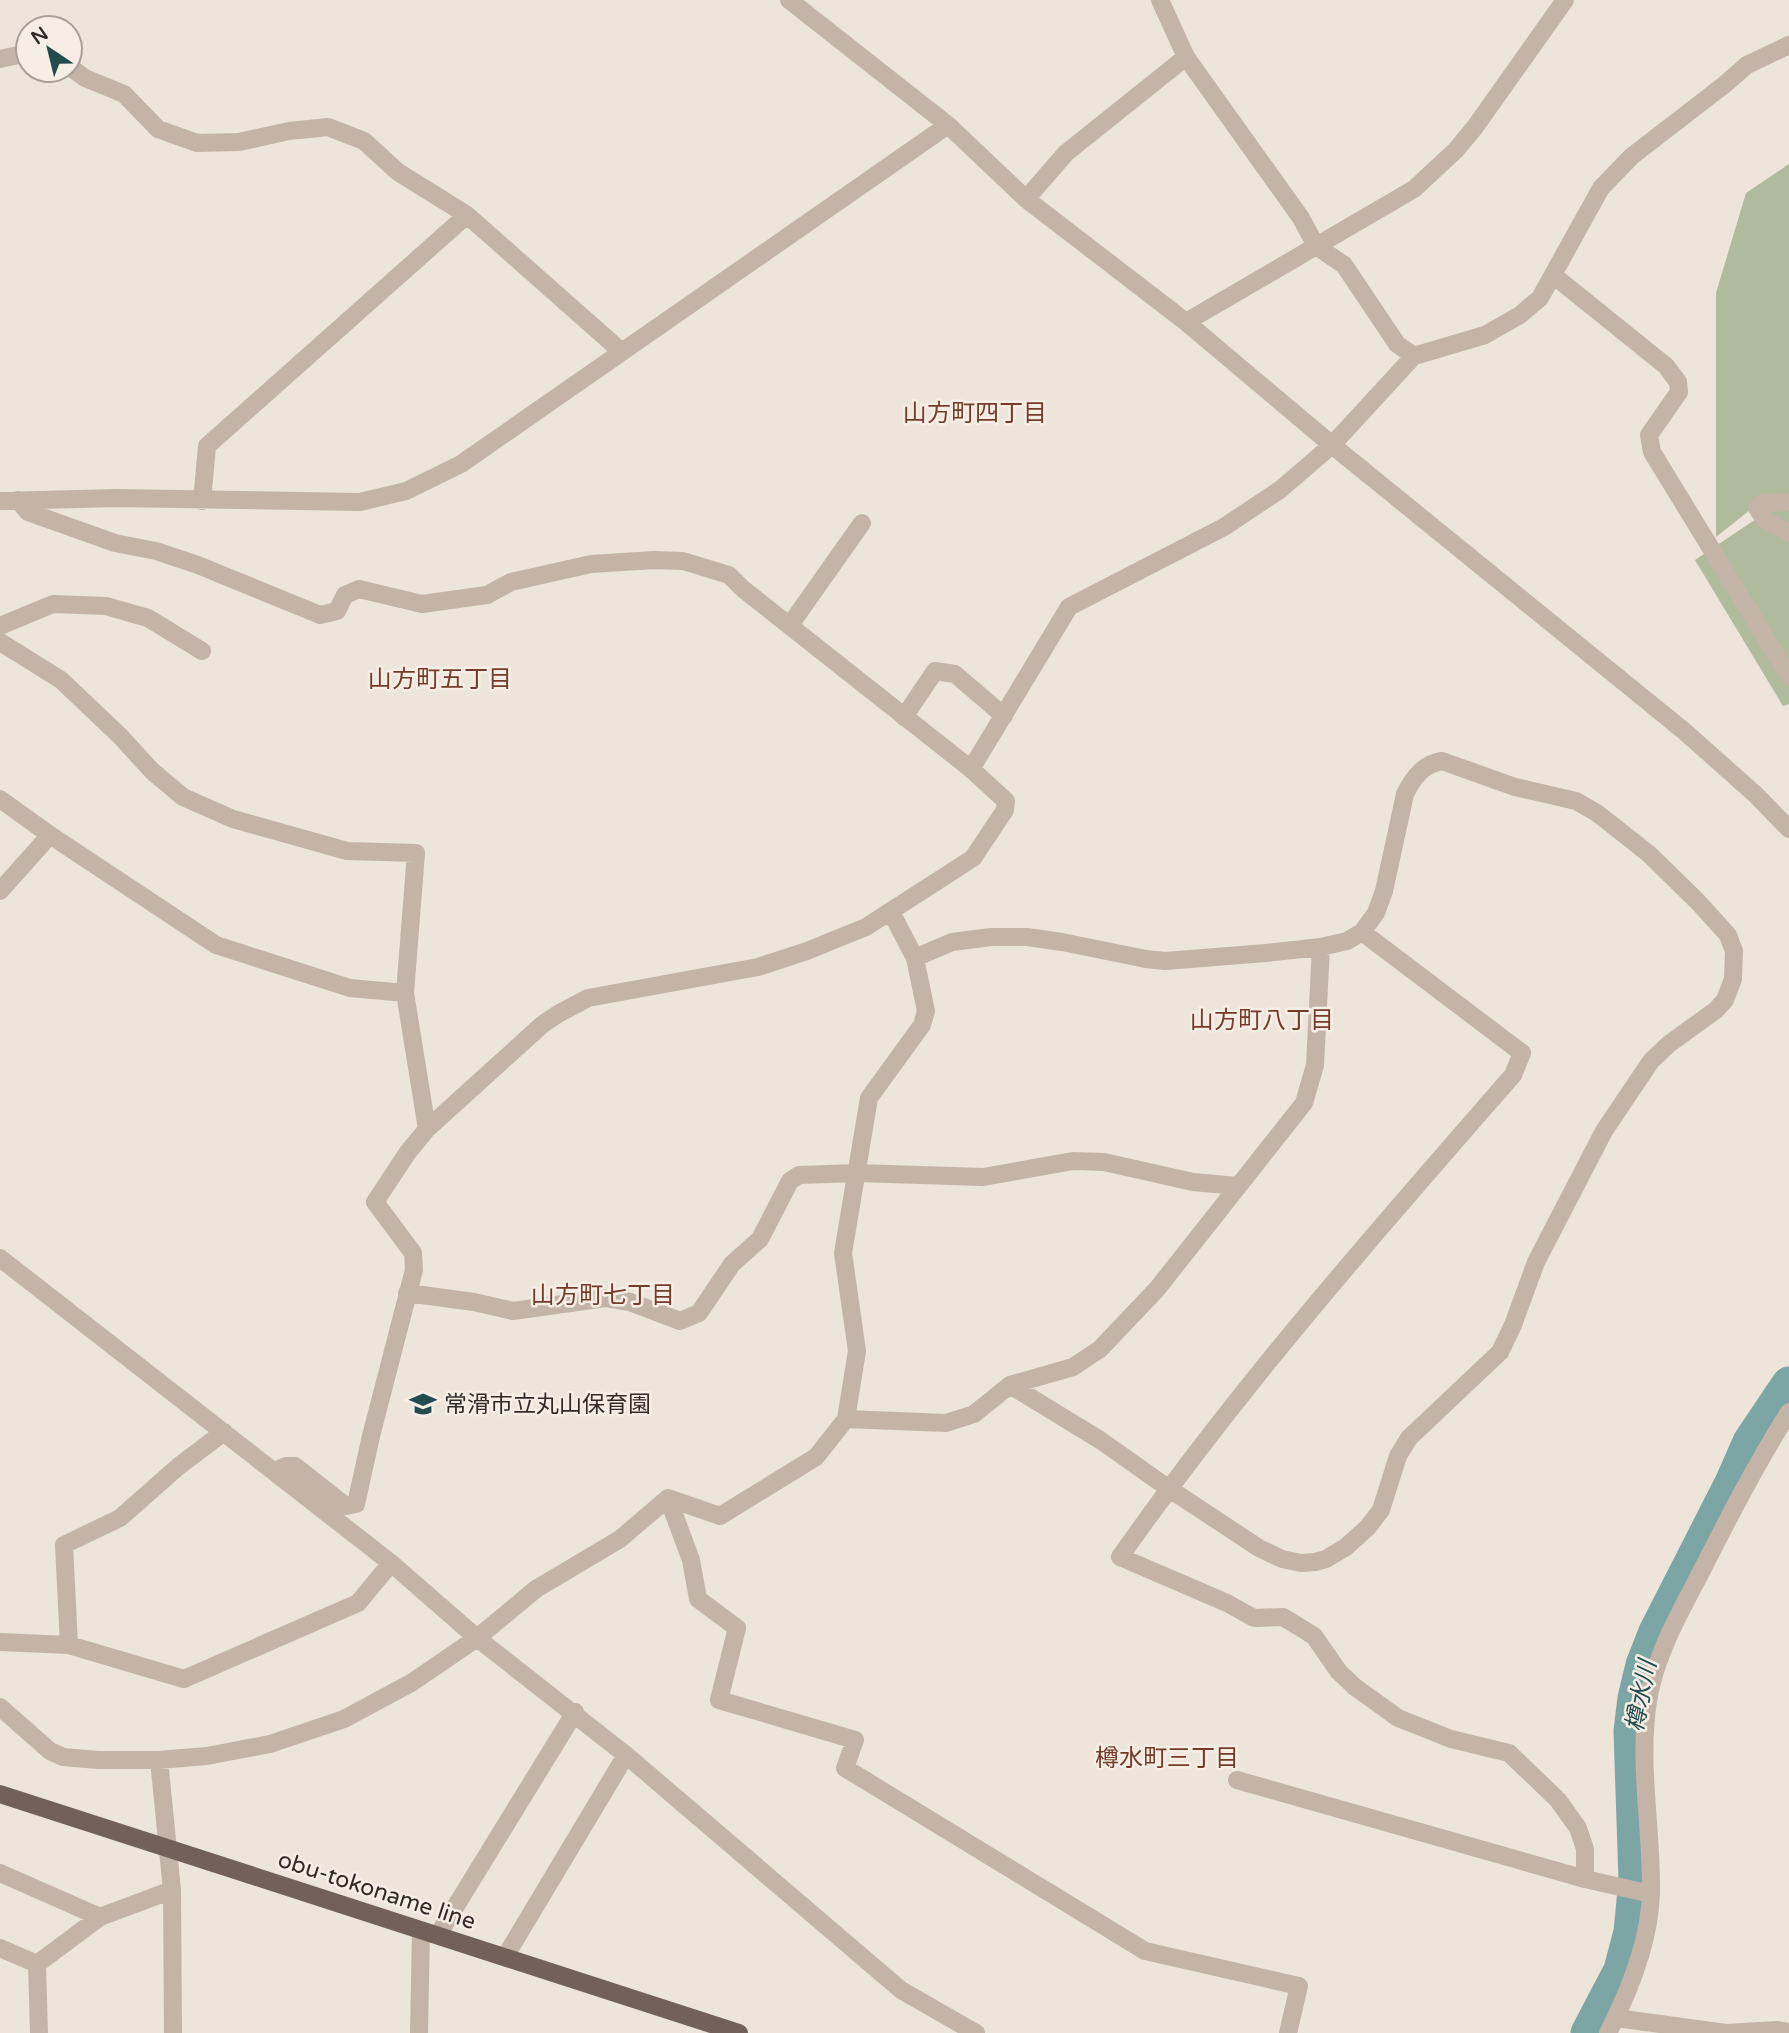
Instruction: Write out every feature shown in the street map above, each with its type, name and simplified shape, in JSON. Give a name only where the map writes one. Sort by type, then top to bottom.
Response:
[{"type":"main road","name":"obu-tokoname line","points":[[0,1794],[739,2033]]},
{"type":"street","points":[[1160,0],[1186,57],[1301,218],[1316,246],[1344,265],[1396,344],[1415,356]]},
{"type":"street","points":[[1186,322],[1414,189],[1456,150],[1475,127],[1564,0]]},
{"type":"street","points":[[793,1],[948,125],[1026,198],[1186,322],[1332,445],[1702,747],[1756,795],[1789,829]]},
{"type":"street","points":[[971,769],[1069,607],[1224,527],[1281,489],[1332,445],[1415,356],[1485,335],[1520,315],[1540,298],[1601,188],[1632,156],[1747,65],[1789,45]]},
{"type":"street","points":[[1026,198],[1066,153],[1186,57]]},
{"type":"street","points":[[84,77],[124,94],[158,129],[197,143],[239,142],[289,131],[328,127],[364,141],[398,172],[467,215],[621,352]]},
{"type":"street","points":[[0,501],[117,499],[359,502],[406,491],[461,464],[948,125]]},
{"type":"street","points":[[202,501],[207,446],[467,215]]},
{"type":"street","points":[[1553,275],[1666,366],[1678,382],[1679,392],[1648,435],[1649,443],[1789,676]]},
{"type":"street","points":[[18,500],[28,512],[116,543],[156,551],[198,565],[320,615],[337,611],[345,595],[359,589],[422,604],[487,595],[511,582],[591,564],[683,561],[729,575],[743,589],[971,769],[1006,802],[1005,810],[972,858],[866,927],[765,965],[617,991],[581,1001],[536,1030],[427,1129],[408,1152],[375,1202],[413,1253],[414,1270],[370,1436],[356,1504],[346,1506],[295,1466],[286,1466],[275,1471]]},
{"type":"street","points":[[1789,502],[1762,503],[1757,508],[1764,519],[1789,533]]},
{"type":"street","points":[[790,625],[862,523]]},
{"type":"street","points":[[0,626],[53,604],[106,606],[148,618],[202,651]]},
{"type":"street","points":[[0,642],[61,680],[97,713],[152,771],[183,797],[233,819],[347,851],[415,853],[405,993],[427,1129]]},
{"type":"street","points":[[904,716],[935,671],[955,674],[1004,716]]},
{"type":"street","points":[[915,958],[952,942],[991,937],[1027,937],[1165,961],[1321,947],[1347,941],[1362,932],[1376,913],[1411,782],[1425,768],[1442,761],[1515,787],[1576,801],[1649,853],[1728,935],[1734,951],[1733,979],[1729,994],[1722,1005],[1669,1044],[1642,1072],[1604,1131],[1536,1262],[1500,1352],[1409,1438],[1398,1456],[1381,1510],[1355,1540],[1336,1554],[1315,1562],[1301,1563],[1282,1559],[1259,1548],[1168,1489],[1100,1440],[1010,1385]]},
{"type":"street","points":[[0,799],[216,945],[350,988],[405,993]]},
{"type":"street","points":[[0,891],[50,835]]},
{"type":"street","points":[[667,1498],[720,1516],[816,1457],[846,1419],[857,1351],[843,1253],[869,1098],[922,1026],[926,1011],[915,958],[891,912]]},
{"type":"street","points":[[1362,932],[1522,1053],[1513,1074],[1339,1274],[1168,1489],[1120,1557],[1227,1603],[1254,1618],[1283,1617],[1314,1636],[1339,1672],[1398,1718],[1451,1739],[1509,1753],[1558,1800],[1578,1828],[1585,1849],[1585,1879]]},
{"type":"street","points":[[846,1419],[946,1423],[974,1414],[1010,1385],[1049,1376],[1092,1357],[1157,1289],[1304,1103],[1315,1065],[1321,947]]},
{"type":"street","points":[[407,1293],[474,1302],[513,1311],[606,1298],[630,1302],[680,1321],[699,1313],[732,1264],[760,1239],[790,1181],[799,1175],[857,1173],[983,1177],[1073,1161],[1104,1162],[1193,1182],[1237,1186]]},
{"type":"street","points":[[0,1258],[391,1563],[477,1638],[626,1755],[901,1990],[976,2033]]},
{"type":"street","points":[[1789,1412],[1754,1467],[1670,1634],[1657,1667],[1648,1700],[1645,1731],[1650,1894],[1648,1923],[1643,1947],[1612,2025],[1726,2033],[1777,2029],[1789,2032]]},
{"type":"street","points":[[69,1645],[64,1545],[120,1518],[179,1466],[224,1432]]},
{"type":"street","points":[[0,1707],[50,1751],[63,1757],[159,1760],[207,1756],[253,1748],[344,1719],[411,1682],[477,1638],[537,1589],[620,1539],[667,1498]]},
{"type":"street","points":[[667,1498],[691,1560],[698,1599],[737,1628],[719,1700],[855,1740],[845,1768],[1146,1951],[1299,1986],[1288,2033]]},
{"type":"street","points":[[0,1642],[69,1645],[184,1679],[358,1602],[391,1563]]},
{"type":"street","points":[[419,2033],[430,1932],[575,1713]]},
{"type":"street","points":[[505,1957],[626,1755]]},
{"type":"street","points":[[159,1760],[172,1890],[173,2033]]},
{"type":"street","points":[[1237,1780],[1621,1889],[1650,1894]]},
{"type":"street","points":[[0,1873],[100,1917]]},
{"type":"street","points":[[37,1964],[100,1917],[172,1890]]},
{"type":"street","points":[[0,1948],[37,1964]]},
{"type":"street","points":[[37,1964],[39,2033]]},
{"type":"green space","points":[[1789,164],[1789,527],[1750,510],[1716,537],[1716,293],[1746,193]]},
{"type":"green space","points":[[1759,517],[1789,536],[1789,704],[1783,706],[1695,560]]},
{"type":"waterway","name":"樽水川","points":[[1588,2033],[1621,1970],[1631,1932],[1636,1880],[1631,1731],[1643,1665],[1656,1632],[1750,1442],[1789,1384]]},
{"type":"place","name":"常滑市立丸山保育園","points":[[423,1404]]},
{"type":"district","name":"山方町四丁目","points":[[975,413]]},
{"type":"district","name":"山方町五丁目","points":[[440,679]]},
{"type":"district","name":"山方町八丁目","points":[[1262,1020]]},
{"type":"district","name":"山方町七丁目","points":[[603,1295]]},
{"type":"district","name":"樽水町三丁目","points":[[1167,1758]]}]
